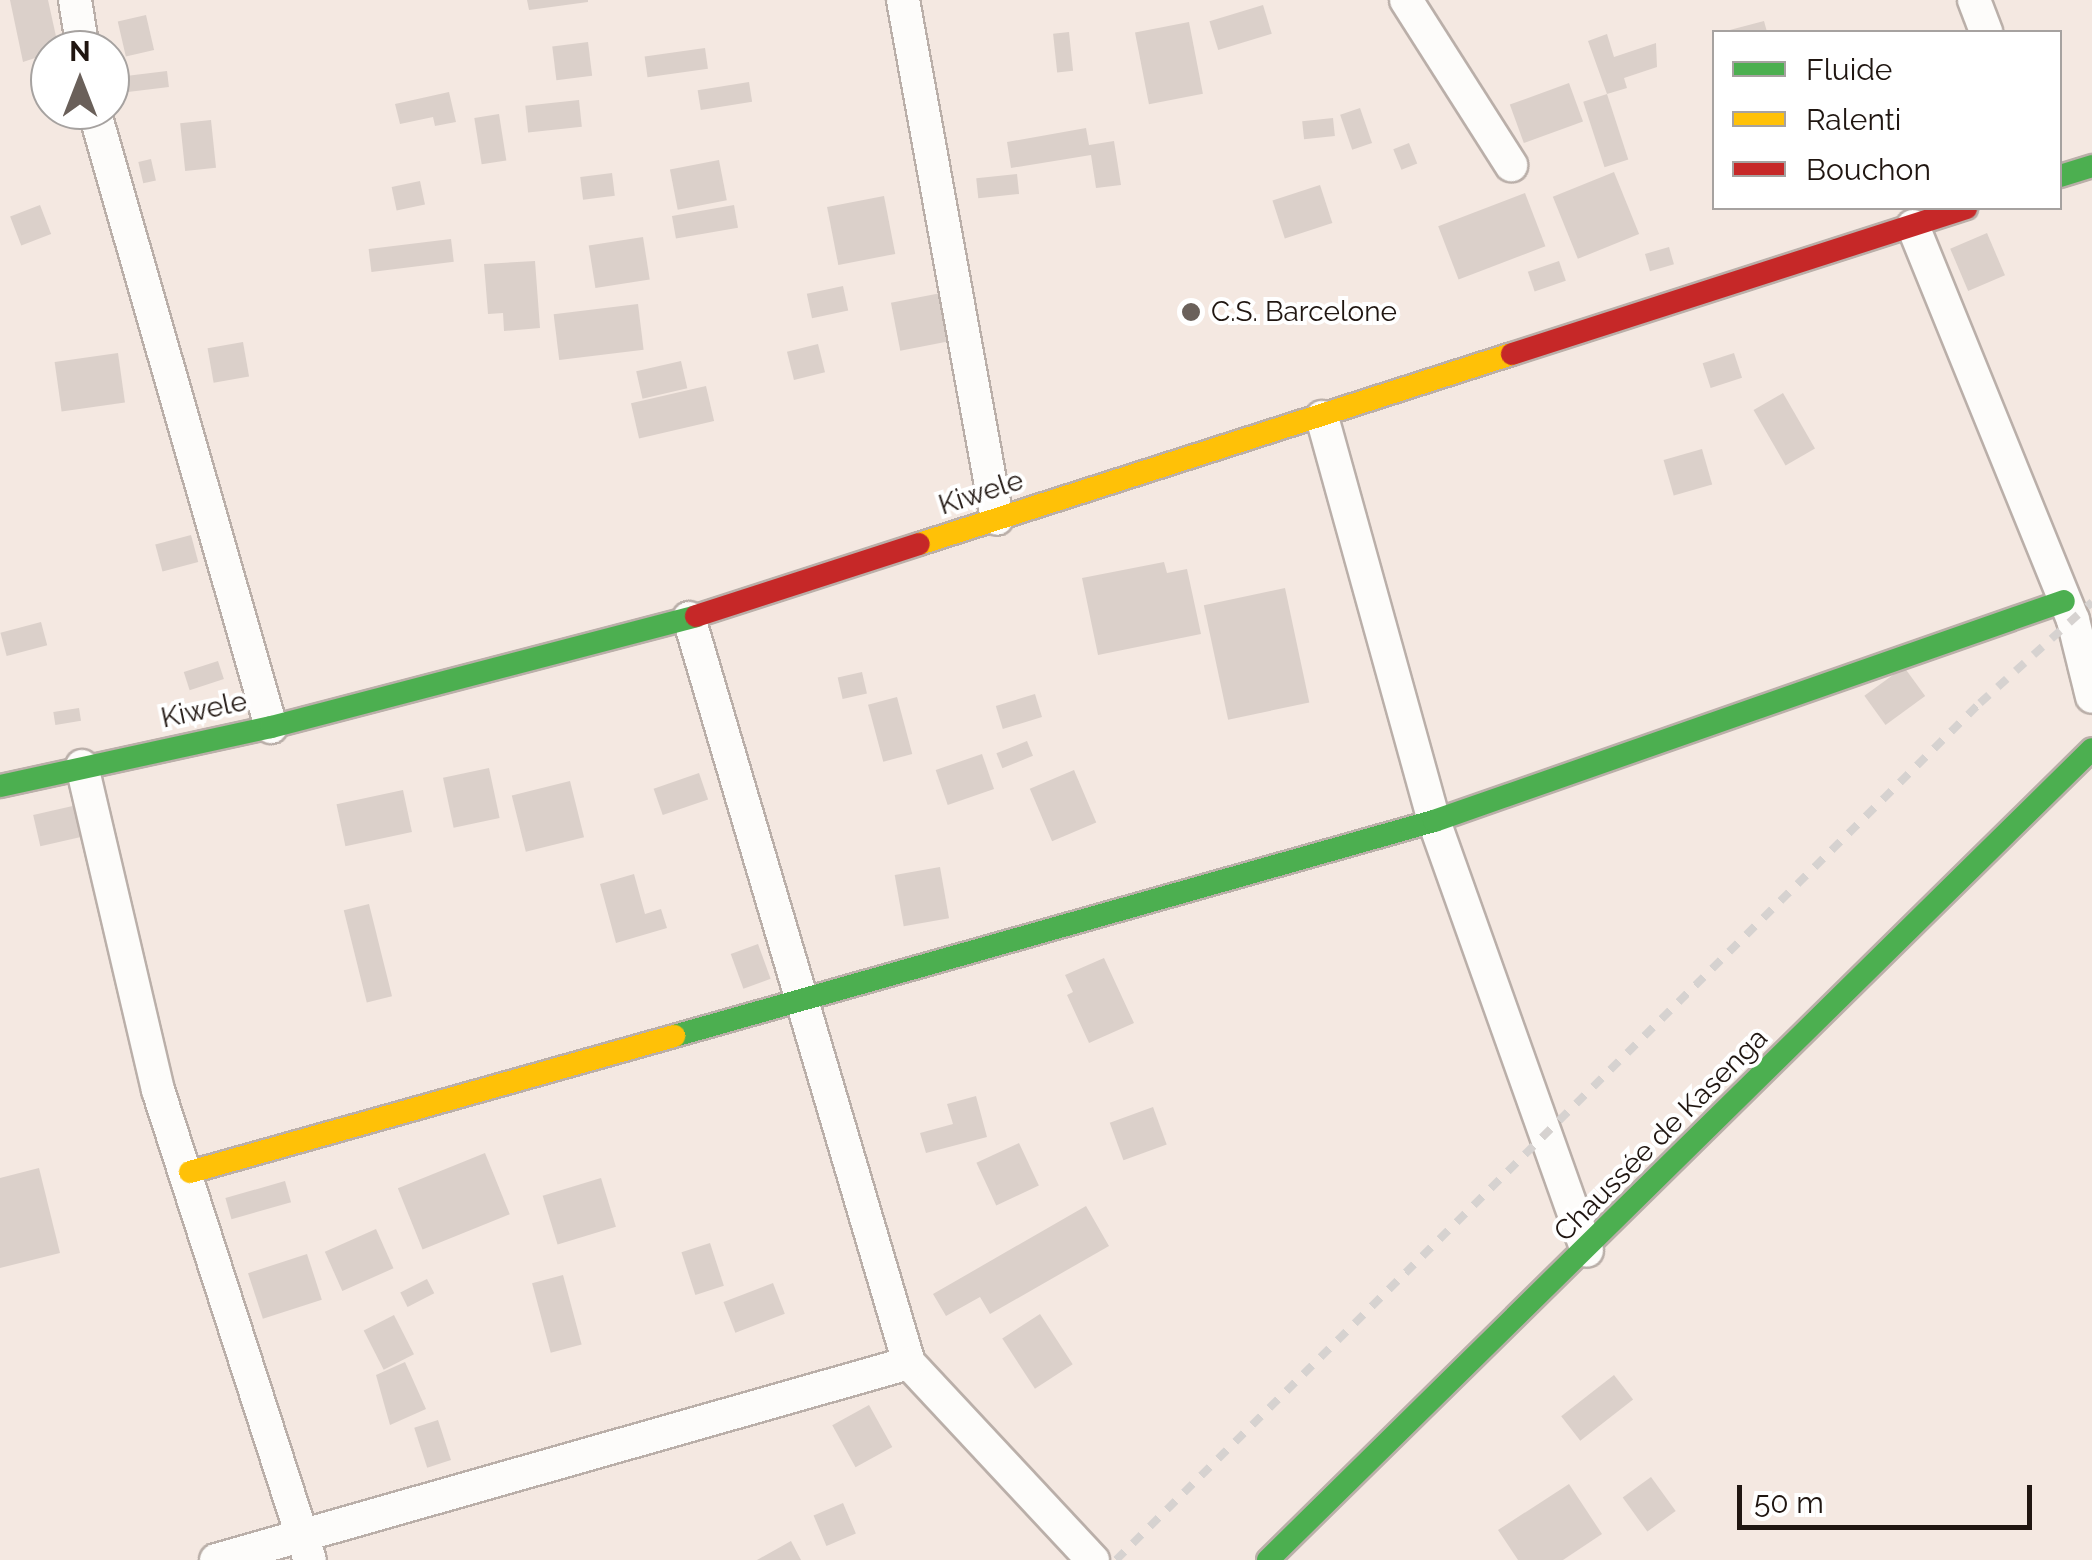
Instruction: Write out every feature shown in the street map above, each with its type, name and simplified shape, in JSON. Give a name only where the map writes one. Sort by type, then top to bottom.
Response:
[{"type":"street","points":[[75,0],[79,30]]},
{"type":"street","points":[[903,0],[997,519]]},
{"type":"street","points":[[1406,0],[1510,165]]},
{"type":"street","points":[[1974,0],[1985,30]]},
{"type":"street","points":[[100,130],[271,726]]},
{"type":"street","points":[[2062,175],[2092,166]]},
{"type":"street","name":"Kiwele","points":[[0,786],[271,726],[689,618],[1960,210]]},
{"type":"street","points":[[1913,226],[2064,601],[2092,698]]},
{"type":"street","points":[[1322,417],[1434,821],[1588,1251]]},
{"type":"street","points":[[190,1172],[1434,821],[2064,601]]},
{"type":"street","points":[[689,618],[909,1364],[1093,1560]]},
{"type":"street","name":"Chaussée de Kasenga","points":[[1276,1557],[2092,748]]},
{"type":"street","points":[[82,766],[158,1090],[190,1172],[306,1548]]},
{"type":"street","points":[[216,1560],[306,1548],[909,1364]]},
{"type":"building","points":[[10,0],[48,0],[55,30],[30,30],[30,60],[23,62]]},
{"type":"building","points":[[527,0],[588,0],[588,2],[529,10]]},
{"type":"building","points":[[1263,5],[1272,34],[1218,50],[1209,21]]},
{"type":"building","points":[[146,15],[154,50],[130,56],[130,30],[120,30],[118,22]]},
{"type":"building","points":[[1764,21],[1766,30],[1730,30]]},
{"type":"building","points":[[1189,22],[1203,94],[1149,104],[1135,32]]},
{"type":"building","points":[[1069,32],[1073,71],[1057,72],[1053,34]]},
{"type":"building","points":[[1607,34],[1614,57],[1656,43],[1657,67],[1624,78],[1627,88],[1607,94],[1588,41]]},
{"type":"building","points":[[588,42],[592,76],[556,80],[552,46]]},
{"type":"building","points":[[705,48],[708,69],[648,77],[645,56]]},
{"type":"building","points":[[167,71],[169,87],[130,92],[130,76]]},
{"type":"building","points":[[749,82],[752,102],[701,110],[698,90]]},
{"type":"building","points":[[1569,83],[1583,122],[1524,143],[1510,105]]},
{"type":"building","points":[[449,92],[456,122],[435,126],[433,117],[400,124],[395,104]]},
{"type":"building","points":[[1607,94],[1628,160],[1605,167],[1583,102]]},
{"type":"building","points":[[579,100],[582,127],[528,132],[525,106]]},
{"type":"building","points":[[1360,108],[1372,143],[1352,150],[1340,115]]},
{"type":"building","points":[[499,114],[506,160],[482,164],[474,118]]},
{"type":"building","points":[[1333,118],[1335,136],[1304,139],[1302,121]]},
{"type":"building","points":[[211,120],[216,168],[185,171],[180,123]]},
{"type":"building","points":[[1086,128],[1089,145],[1114,141],[1121,185],[1096,188],[1091,155],[1011,168],[1007,142]]},
{"type":"building","points":[[1409,143],[1417,163],[1401,170],[1393,149]]},
{"type":"building","points":[[151,159],[156,180],[143,183],[138,162]]},
{"type":"building","points":[[719,160],[727,200],[678,210],[670,170]]},
{"type":"building","points":[[1614,172],[1639,234],[1578,259],[1553,197]]},
{"type":"building","points":[[612,173],[615,196],[583,200],[580,177]]},
{"type":"building","points":[[1017,174],[1019,194],[978,198],[976,178]]},
{"type":"building","points":[[420,181],[425,204],[397,211],[392,187]]},
{"type":"building","points":[[1320,185],[1332,223],[1285,238],[1272,200]]},
{"type":"building","points":[[1525,193],[1545,246],[1459,280],[1438,226]]},
{"type":"building","points":[[884,196],[895,254],[838,265],[827,207]]},
{"type":"building","points":[[40,205],[51,234],[21,245],[10,216]]},
{"type":"building","points":[[734,205],[738,228],[676,239],[672,216]]},
{"type":"building","points":[[1987,233],[2005,275],[1968,291],[1950,249]]},
{"type":"building","points":[[643,237],[650,279],[595,288],[589,246]]},
{"type":"building","points":[[451,239],[454,262],[371,272],[369,249]]},
{"type":"building","points":[[1669,247],[1674,264],[1650,271],[1645,254]]},
{"type":"building","points":[[535,261],[540,328],[504,331],[503,313],[488,314],[484,264]]},
{"type":"building","points":[[1559,261],[1566,281],[1535,292],[1528,272]]},
{"type":"building","points":[[843,286],[848,310],[812,318],[807,294]]},
{"type":"building","points":[[941,293],[950,341],[900,351],[891,303]]},
{"type":"building","points":[[638,304],[644,350],[559,360],[554,314]]},
{"type":"building","points":[[243,342],[249,376],[214,383],[208,348]]},
{"type":"building","points":[[818,344],[825,372],[794,380],[787,352]]},
{"type":"building","points":[[118,353],[125,403],[62,411],[55,362]]},
{"type":"building","points":[[1734,353],[1742,378],[1711,388],[1703,363]]},
{"type":"building","points":[[681,361],[687,388],[642,399],[636,371]]},
{"type":"building","points":[[706,386],[714,421],[639,438],[631,403]]},
{"type":"building","points":[[1783,393],[1815,448],[1786,465],[1754,410]]},
{"type":"building","points":[[1702,449],[1712,485],[1674,496],[1664,460]]},
{"type":"building","points":[[191,535],[198,562],[163,572],[155,545]]},
{"type":"building","points":[[1164,562],[1167,573],[1187,569],[1201,634],[1098,655],[1082,578]]},
{"type":"building","points":[[1285,588],[1309,702],[1228,720],[1204,605]]},
{"type":"building","points":[[41,622],[47,645],[7,656],[0,633]]},
{"type":"building","points":[[218,661],[224,679],[190,690],[184,672]]},
{"type":"building","points":[[1904,667],[1925,696],[1886,725],[1864,696]]},
{"type":"building","points":[[862,672],[867,693],[843,699],[838,678]]},
{"type":"building","points":[[1035,694],[1042,717],[1003,729],[996,706]]},
{"type":"building","points":[[897,697],[912,754],[883,762],[868,705]]},
{"type":"building","points":[[79,708],[81,721],[55,725],[53,712]]},
{"type":"building","points":[[1027,741],[1033,756],[1002,768],[996,753]]},
{"type":"building","points":[[982,754],[994,789],[948,805],[936,770]]},
{"type":"building","points":[[489,768],[500,818],[454,828],[443,778]]},
{"type":"building","points":[[1074,770],[1096,822],[1052,841],[1030,789]]},
{"type":"building","points":[[699,773],[708,799],[663,815],[654,789]]},
{"type":"building","points":[[570,781],[584,837],[526,852],[512,796]]},
{"type":"building","points":[[403,790],[412,832],[345,846],[336,804]]},
{"type":"building","points":[[77,805],[84,836],[40,846],[33,815]]},
{"type":"building","points":[[940,867],[949,918],[904,926],[895,875]]},
{"type":"building","points":[[634,874],[645,914],[661,909],[667,928],[616,943],[600,884]]},
{"type":"building","points":[[369,904],[392,996],[367,1002],[344,910]]},
{"type":"building","points":[[758,944],[771,979],[743,989],[731,954]]},
{"type":"building","points":[[1104,958],[1134,1023],[1089,1043],[1067,995],[1073,992],[1065,975]]},
{"type":"building","points":[[976,1096],[987,1137],[926,1153],[920,1133],[953,1124],[947,1104]]},
{"type":"building","points":[[1153,1107],[1167,1145],[1123,1160],[1110,1123]]},
{"type":"building","points":[[1019,1143],[1039,1186],[996,1205],[976,1163]]},
{"type":"building","points":[[485,1153],[510,1214],[423,1249],[398,1188]]},
{"type":"building","points":[[39,1168],[60,1253],[0,1268],[0,1178]]},
{"type":"building","points":[[601,1178],[616,1227],[558,1245],[543,1196]]},
{"type":"building","points":[[285,1181],[291,1202],[231,1219],[225,1198]]},
{"type":"building","points":[[1086,1206],[1109,1246],[990,1314],[980,1297],[946,1316],[933,1294]]},
{"type":"building","points":[[376,1229],[393,1268],[342,1291],[325,1252]]},
{"type":"building","points":[[710,1243],[724,1286],[695,1295],[681,1252]]},
{"type":"building","points":[[307,1254],[322,1300],[263,1319],[248,1273]]},
{"type":"building","points":[[563,1275],[582,1345],[551,1353],[532,1283]]},
{"type":"building","points":[[427,1279],[434,1293],[408,1307],[400,1293]]},
{"type":"building","points":[[773,1283],[785,1314],[735,1333],[724,1302]]},
{"type":"building","points":[[1040,1314],[1073,1364],[1035,1389],[1002,1339]]},
{"type":"building","points":[[394,1315],[414,1354],[384,1370],[364,1330]]},
{"type":"building","points":[[405,1362],[426,1409],[390,1425],[376,1375]]},
{"type":"building","points":[[1614,1375],[1633,1399],[1580,1441],[1561,1416]]},
{"type":"building","points":[[869,1405],[892,1447],[856,1467],[832,1425]]},
{"type":"building","points":[[438,1420],[451,1460],[427,1468],[414,1428]]},
{"type":"building","points":[[1651,1477],[1676,1511],[1647,1532],[1623,1498]]},
{"type":"building","points":[[1569,1484],[1602,1534],[1563,1560],[1518,1560],[1498,1530]]},
{"type":"building","points":[[843,1503],[856,1533],[826,1546],[814,1516]]},
{"type":"building","points":[[791,1541],[801,1560],[757,1560]]},
{"type":"railway","points":[[1116,1560],[1980,703],[2092,602]]},
{"type":"traffic: fast","points":[[2062,175],[2092,166]]},
{"type":"traffic: fast","points":[[674,1036],[1434,821],[2064,601]]},
{"type":"traffic: fast","points":[[0,786],[271,727],[696,616]]},
{"type":"traffic: fast","points":[[1268,1560],[2092,749]]},
{"type":"traffic: slow","points":[[919,544],[1512,354]]},
{"type":"traffic: slow","points":[[190,1172],[674,1036]]},
{"type":"traffic: jam","points":[[1512,354],[1960,210]]},
{"type":"traffic: jam","points":[[696,616],[919,544]]},
{"type":"place","name":"C.S. Barcelone","points":[[1191,312]]}]
